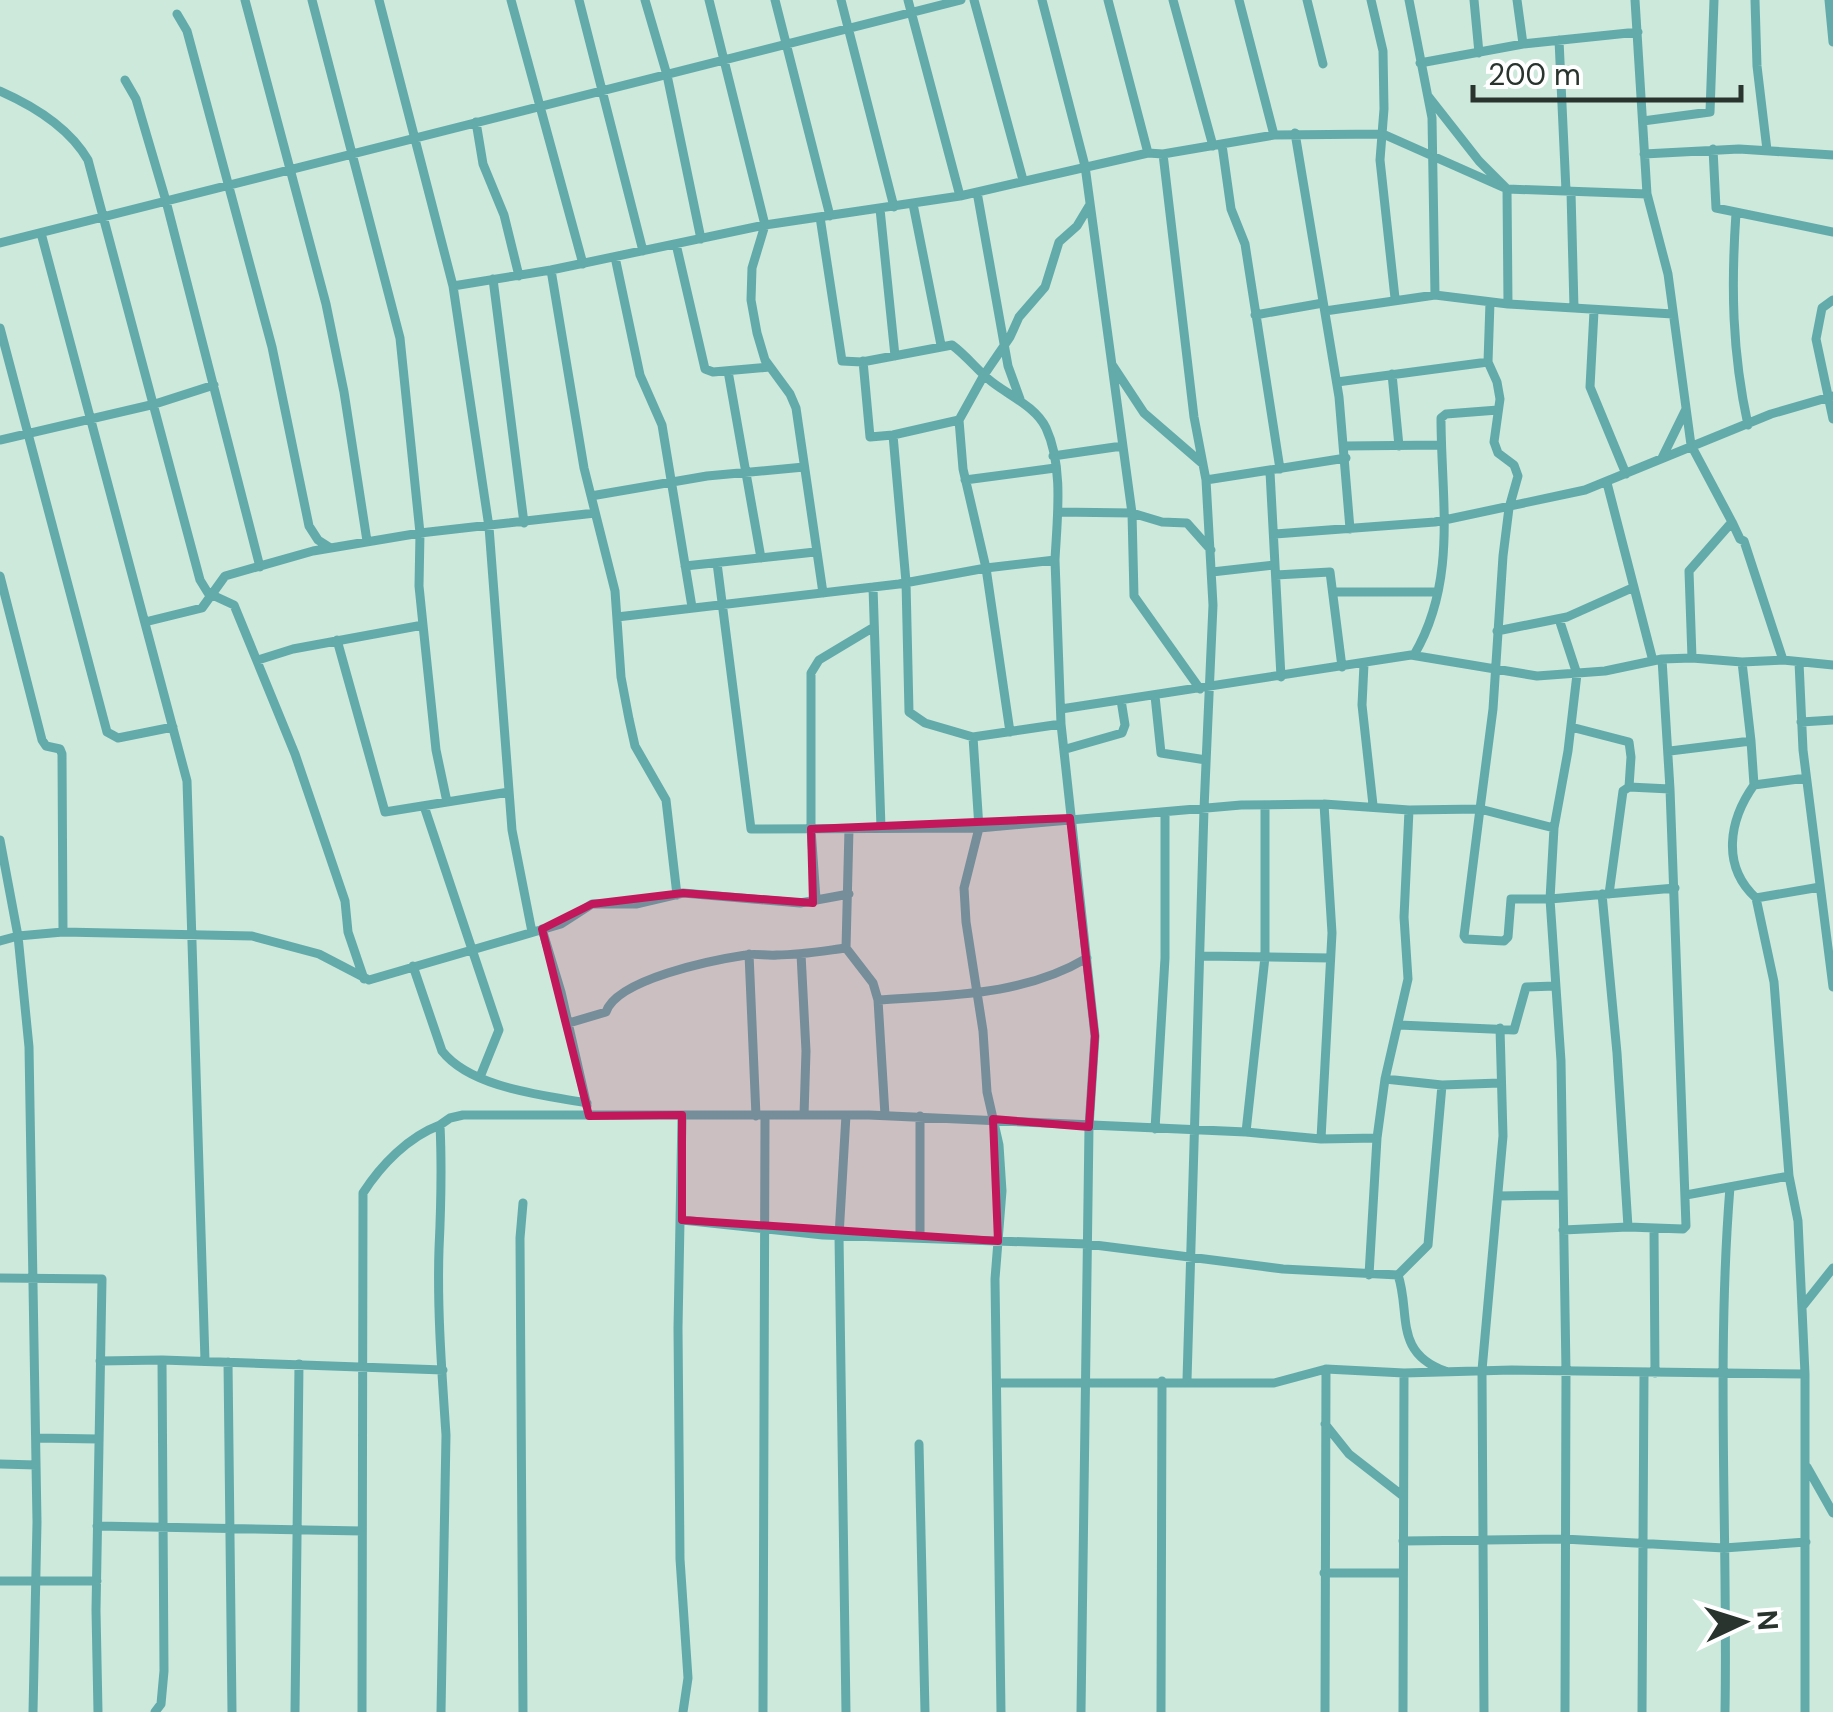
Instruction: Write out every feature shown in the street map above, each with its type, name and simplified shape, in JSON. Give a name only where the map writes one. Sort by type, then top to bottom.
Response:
[{"type":"street","points":[[244,0],[326,304],[367,540]]},
{"type":"street","points":[[312,0],[400,338],[420,533],[419,586],[436,750],[447,802]]},
{"type":"street","points":[[379,0],[453,286],[489,527],[508,792],[519,878],[569,1023],[589,1116]]},
{"type":"street","points":[[511,0],[583,264]]},
{"type":"street","points":[[579,0],[643,251]]},
{"type":"street","points":[[645,0],[667,74],[701,239]]},
{"type":"street","points":[[709,0],[765,225],[752,268],[751,300],[762,352],[794,400],[822,592]]},
{"type":"street","points":[[774,0],[825,216],[840,357],[845,362],[863,362],[952,344],[1046,428],[1053,456],[1058,512],[1055,560],[1061,724],[1095,1036],[1089,1127],[1081,1712]]},
{"type":"street","points":[[841,0],[894,207]]},
{"type":"street","points":[[908,0],[960,196]]},
{"type":"street","points":[[0,244],[960,0]]},
{"type":"street","points":[[974,0],[1023,180]]},
{"type":"street","points":[[1042,0],[1085,166],[1132,513],[1136,602],[1205,688]]},
{"type":"street","points":[[1108,0],[1148,153]]},
{"type":"street","points":[[1173,0],[1244,244],[1256,315],[1275,471],[1274,534],[1282,676]]},
{"type":"street","points":[[1239,0],[1274,135]]},
{"type":"street","points":[[1306,0],[1323,64]]},
{"type":"street","points":[[1371,0],[1383,50],[1382,177],[1395,298]]},
{"type":"street","points":[[1409,0],[1427,95],[1433,157],[1436,295]]},
{"type":"street","points":[[1474,0],[1480,53]]},
{"type":"street","points":[[1517,0],[1524,44]]},
{"type":"street","points":[[1635,0],[1647,194],[1668,274],[1692,445],[1740,539],[1744,540],[1784,660]]},
{"type":"street","points":[[1643,121],[1708,113],[1712,109],[1714,0]]},
{"type":"street","points":[[1755,0],[1757,66],[1767,150]]},
{"type":"street","points":[[1829,0],[1833,42]]},
{"type":"street","points":[[176,14],[187,30],[272,347],[306,514],[313,534],[329,547]]},
{"type":"street","points":[[1420,64],[1524,44],[1638,32]]},
{"type":"street","points":[[1559,40],[1574,308]]},
{"type":"street","points":[[126,80],[136,99],[166,201],[260,567]]},
{"type":"street","points":[[0,91],[33,108],[74,139],[92,169],[200,580],[213,596],[234,606],[258,660],[345,901],[348,932],[364,979]]},
{"type":"street","points":[[1427,95],[1507,188],[1508,304]]},
{"type":"street","points":[[476,122],[483,164],[504,215],[518,276]]},
{"type":"street","points":[[1294,134],[1336,382],[1350,528]]},
{"type":"street","points":[[453,286],[583,264],[765,225],[960,196],[1148,153],[1163,154],[1274,135],[1383,134],[1507,188],[1647,194]]},
{"type":"street","points":[[1644,154],[1713,149],[1833,155]]},
{"type":"street","points":[[1713,149],[1714,206],[1833,232]]},
{"type":"street","points":[[1163,154],[1194,417],[1206,480],[1212,572],[1205,688],[1187,1380]]},
{"type":"street","points":[[977,192],[1004,344],[1013,384],[1022,403]]},
{"type":"street","points":[[913,204],[941,345]]},
{"type":"street","points":[[1010,732],[986,568],[958,440],[959,420],[1024,308],[1045,287],[1059,242],[1077,226],[1090,204]]},
{"type":"street","points":[[880,209],[894,356]]},
{"type":"street","points":[[1736,213],[1732,282],[1734,354],[1748,425]]},
{"type":"street","points":[[41,233],[187,781],[206,1362]]},
{"type":"street","points":[[676,244],[703,366],[708,372],[770,367]]},
{"type":"street","points":[[615,256],[640,376],[658,413],[692,608]]},
{"type":"street","points":[[551,270],[591,496],[613,578],[621,676],[634,746],[666,800],[677,894]]},
{"type":"street","points":[[494,280],[524,523]]},
{"type":"street","points":[[1256,315],[1436,295],[1508,304],[1673,314]]},
{"type":"street","points":[[1833,300],[1822,308],[1816,339],[1833,419]]},
{"type":"street","points":[[1490,302],[1488,362],[1499,388],[1493,436],[1495,448],[1514,465],[1518,476],[1509,508],[1496,670],[1465,938],[1506,940],[1511,899],[1675,888]]},
{"type":"street","points":[[1594,310],[1590,387],[1626,474]]},
{"type":"street","points":[[0,328],[107,732],[118,738],[173,726]]},
{"type":"street","points":[[1109,360],[1144,413],[1203,464]]},
{"type":"street","points":[[863,362],[868,434],[873,438],[959,420]]},
{"type":"street","points":[[1336,382],[1488,362]]},
{"type":"street","points":[[728,372],[761,558]]},
{"type":"street","points":[[1392,374],[1399,446]]},
{"type":"street","points":[[0,440],[155,404],[214,385]]},
{"type":"street","points":[[1274,534],[1446,521],[1509,508],[1607,483],[1692,445],[1796,405],[1830,397]]},
{"type":"street","points":[[1661,460],[1686,409]]},
{"type":"street","points":[[1414,655],[1431,624],[1438,592],[1446,521],[1440,446],[1442,416],[1498,410]]},
{"type":"street","points":[[893,436],[906,582],[909,712],[925,723],[973,737],[1061,724]]},
{"type":"street","points":[[1053,456],[1122,446]]},
{"type":"street","points":[[1345,446],[1440,446]]},
{"type":"street","points":[[1206,480],[1346,458]]},
{"type":"street","points":[[591,496],[804,467]]},
{"type":"street","points":[[965,480],[1055,468]]},
{"type":"street","points":[[1563,1230],[1686,1228],[1670,751],[1657,660],[1632,588],[1607,483]]},
{"type":"street","points":[[1058,512],[1132,513],[1162,522],[1190,524],[1211,550]]},
{"type":"street","points":[[145,622],[202,608],[225,576],[329,547],[595,513]]},
{"type":"street","points":[[1692,658],[1689,571],[1732,522]]},
{"type":"street","points":[[686,566],[815,552]]},
{"type":"street","points":[[617,616],[1055,560]]},
{"type":"street","points":[[717,562],[748,826],[755,830],[979,828],[1265,804],[1480,809],[1554,828]]},
{"type":"street","points":[[1212,572],[1329,571],[1342,667]]},
{"type":"street","points":[[0,576],[42,740],[62,754],[63,932]]},
{"type":"street","points":[[873,586],[881,828]]},
{"type":"street","points":[[1498,632],[1559,619],[1632,588]]},
{"type":"street","points":[[1333,592],[1438,592]]},
{"type":"street","points":[[1559,619],[1577,674],[1554,828],[1550,899],[1561,1061],[1566,1371],[1565,1712]]},
{"type":"street","points":[[258,660],[337,640],[423,625]]},
{"type":"street","points":[[816,899],[811,829],[811,674],[818,660],[874,627]]},
{"type":"street","points":[[337,640],[382,807],[390,814],[508,792]]},
{"type":"street","points":[[1061,709],[1414,655],[1537,676],[1692,658],[1833,664]]},
{"type":"street","points":[[1742,662],[1754,785],[1734,819],[1732,843],[1742,878],[1756,898],[1774,982],[1789,1176],[1798,1222],[1806,1464],[1805,1712]]},
{"type":"street","points":[[1799,662],[1806,778],[1833,987]]},
{"type":"street","points":[[1364,664],[1363,718],[1373,805]]},
{"type":"street","points":[[1155,696],[1160,754],[1206,760]]},
{"type":"street","points":[[1066,749],[1122,733],[1126,724],[1122,700]]},
{"type":"street","points":[[1801,722],[1833,720]]},
{"type":"street","points":[[1571,727],[1628,742],[1629,787]]},
{"type":"street","points":[[973,737],[979,828],[964,888],[966,922],[986,1092],[999,1145],[1002,1190],[995,1279],[1002,1712]]},
{"type":"street","points":[[1670,751],[1751,741]]},
{"type":"street","points":[[1754,785],[1806,778]]},
{"type":"street","points":[[1628,1227],[1606,894],[1623,791],[1629,787],[1670,790]]},
{"type":"street","points":[[1246,1132],[1265,956],[1265,804]]},
{"type":"street","points":[[1321,1139],[1332,912],[1324,804]]},
{"type":"street","points":[[424,806],[499,1030],[480,1076]]},
{"type":"street","points":[[1369,1275],[1377,1138],[1385,1078],[1408,979],[1404,906],[1408,810]]},
{"type":"street","points":[[1155,1129],[1165,958],[1165,812]]},
{"type":"street","points":[[849,829],[846,948],[873,983],[878,1000],[885,1115]]},
{"type":"street","points":[[0,840],[18,936],[29,1047],[36,1438],[33,1712]]},
{"type":"street","points":[[1756,898],[1820,888]]},
{"type":"street","points":[[0,940],[63,932],[270,940],[319,954],[364,979],[378,979],[568,921],[592,904],[636,904],[698,893],[786,902],[848,894]]},
{"type":"street","points":[[569,1023],[606,1012],[613,999],[639,984],[749,954],[801,954],[846,948]]},
{"type":"street","points":[[749,954],[765,1230],[763,1712]]},
{"type":"street","points":[[801,954],[806,1051],[804,1114]]},
{"type":"street","points":[[1201,956],[1330,958]]},
{"type":"street","points":[[878,1000],[1018,988],[1087,958]]},
{"type":"street","points":[[413,966],[442,1051],[450,1061],[501,1086],[587,1103]]},
{"type":"street","points":[[1399,1024],[1516,1029],[1528,986],[1555,986]]},
{"type":"street","points":[[1484,1712],[1482,1370],[1504,1125],[1500,1028]]},
{"type":"street","points":[[1385,1078],[1442,1085],[1500,1083]]},
{"type":"street","points":[[682,1220],[839,1236],[1087,1244],[1282,1269],[1398,1276],[1428,1245],[1442,1085]]},
{"type":"street","points":[[362,1712],[363,1193],[377,1170],[424,1131],[463,1115],[804,1114],[993,1118],[1089,1127],[1246,1132],[1321,1139],[1377,1138]]},
{"type":"street","points":[[682,1115],[678,1328],[680,1559],[688,1678],[683,1712]]},
{"type":"street","points":[[846,1115],[839,1236],[846,1712]]},
{"type":"street","points":[[920,1116],[920,1238]]},
{"type":"street","points":[[440,1126],[446,1435],[441,1712]]},
{"type":"street","points":[[1686,1196],[1789,1176]]},
{"type":"street","points":[[1726,1712],[1722,1374],[1724,1253],[1730,1187]]},
{"type":"street","points":[[1499,1196],[1562,1196]]},
{"type":"street","points":[[523,1712],[520,1238],[524,1203]]},
{"type":"street","points":[[1642,1712],[1642,1542],[1654,1229]]},
{"type":"street","points":[[1802,1307],[1833,1268]]},
{"type":"street","points":[[1398,1276],[1406,1334],[1422,1357],[1445,1371]]},
{"type":"street","points":[[0,1278],[102,1279],[98,1712]]},
{"type":"street","points":[[155,1712],[163,1694],[162,1360]]},
{"type":"street","points":[[100,1361],[443,1370]]},
{"type":"street","points":[[228,1362],[232,1712]]},
{"type":"street","points":[[295,1712],[299,1364]]},
{"type":"street","points":[[997,1382],[1274,1383],[1326,1369],[1404,1373],[1482,1370],[1804,1374]]},
{"type":"street","points":[[1325,1712],[1326,1369]]},
{"type":"street","points":[[1403,1712],[1404,1373]]},
{"type":"street","points":[[1161,1712],[1162,1381]]},
{"type":"street","points":[[1325,1424],[1349,1454],[1403,1496]]},
{"type":"street","points":[[36,1438],[98,1439]]},
{"type":"street","points":[[919,1444],[925,1712]]},
{"type":"street","points":[[0,1464],[36,1465]]},
{"type":"street","points":[[1806,1464],[1833,1513]]},
{"type":"street","points":[[97,1526],[362,1532]]},
{"type":"street","points":[[1403,1541],[1564,1539],[1724,1548],[1806,1542]]},
{"type":"street","points":[[1324,1573],[1403,1573]]},
{"type":"street","points":[[0,1581],[97,1581]]},
{"type":"highlighted area","points":[[1070,818],[1095,1036],[1089,1127],[993,1119],[998,1241],[682,1220],[682,1115],[589,1116],[542,929],[592,904],[683,893],[813,903],[811,829]]}]
